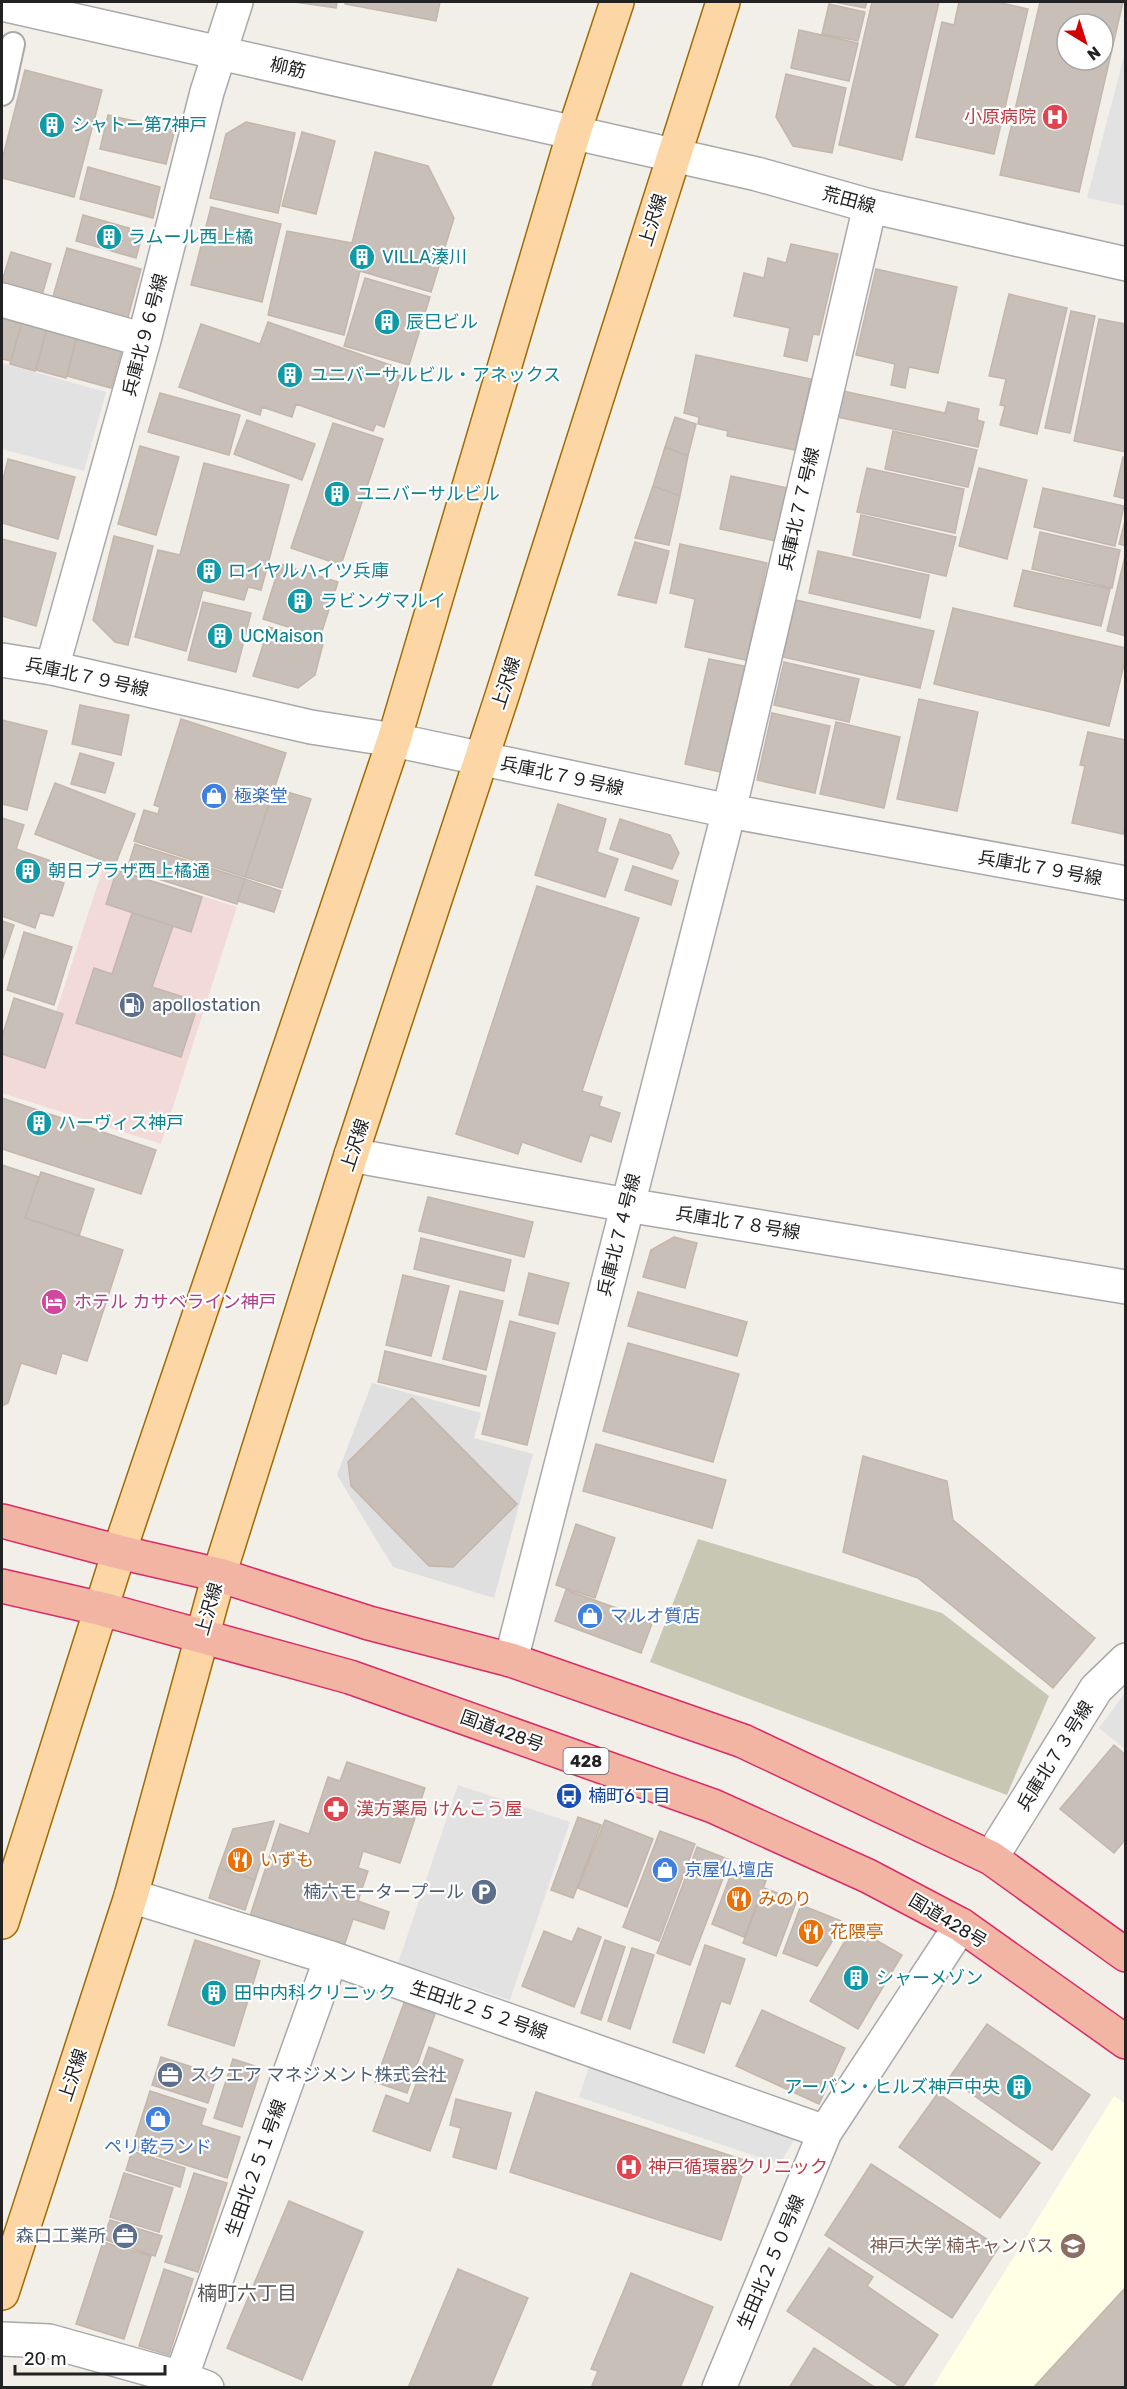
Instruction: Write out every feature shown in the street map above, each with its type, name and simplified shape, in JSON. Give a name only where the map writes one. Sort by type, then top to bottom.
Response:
[{"type":"highway","points":[[2,1521],[119,1552],[219,1575],[369,1623],[510,1660],[743,1742],[991,1858],[1125,1955]]},
{"type":"highway","name":"国道428号","points":[[2,1587],[102,1609],[350,1677],[712,1806],[868,1876],[961,1925],[1125,2042]]},
{"type":"main road","points":[[2,1922],[119,1552],[394,740],[574,132],[617,2]]},
{"type":"main road","name":"上沢線","points":[[2,2293],[131,1896],[201,1635],[351,1155],[723,2]]},
{"type":"street","name":"兵庫北９６号線","points":[[52,668],[144,340],[207,92],[236,2]]},
{"type":"street","name":"柳筋","points":[[2,4],[574,132]]},
{"type":"street","name":"荒田線","points":[[574,132],[757,174],[870,206],[1125,264]]},
{"type":"street","name":"兵庫北７７号線","points":[[729,811],[870,206]]},
{"type":"street","points":[[2,300],[144,340]]},
{"type":"street","name":"兵庫北７９号線","points":[[2,660],[52,668],[311,727],[394,740],[729,811],[1125,883]]},
{"type":"street","name":"兵庫北７４号線","points":[[510,1660],[729,811]]},
{"type":"street","name":"兵庫北７８号線","points":[[351,1155],[627,1205],[1125,1287]]},
{"type":"street","name":"兵庫北７３号線","points":[[991,1858],[1096,1689],[1125,1660]]},
{"type":"street","name":"生田北２５２号線","points":[[131,1896],[331,1958],[825,2132]]},
{"type":"street","name":"生田北２５０号線","points":[[719,2388],[825,2132],[961,1925]]},
{"type":"street","name":"生田北２５１号線","points":[[194,2383],[331,1958]]},
{"type":"street","points":[[2,2339],[49,2341],[194,2383]]},
{"type":"lane","points":[[2,94],[13,44]]},
{"type":"shaded area","points":[[1125,52],[1125,206],[1087,198]]},
{"type":"shaded area","points":[[2,363],[106,392],[84,471],[2,449]]},
{"type":"shaded area","name":"apollostation","points":[[104,865],[237,907],[161,1144],[2,1093],[2,1037],[14,998],[56,1012]]},
{"type":"shaded area","points":[[372,1383],[481,1413],[474,1438],[533,1454],[494,1598],[393,1567],[337,1475]]},
{"type":"shaded area","points":[[698,1539],[942,1613],[1049,1696],[1007,1795],[650,1662]]},
{"type":"shaded area","points":[[1126,1693],[1125,1749],[1099,1728]]},
{"type":"shaded area","name":"楠六モータープール","points":[[458,1785],[570,1822],[510,2000],[398,1963]]},
{"type":"shaded area","points":[[591,2061],[799,2131],[780,2164],[579,2097]]},
{"type":"shaded area","name":"神戸大学 楠キャンパス","points":[[1114,2096],[1126,2104],[1125,2387],[932,2388]]},
{"type":"building","points":[[294,2],[337,2],[336,8]]},
{"type":"building","points":[[346,2],[440,2],[436,21],[345,4]]},
{"type":"building","points":[[834,2],[867,2],[865,8]]},
{"type":"building","points":[[872,2],[939,2],[902,160],[839,145]]},
{"type":"building","points":[[959,2],[997,2],[1028,9],[994,154],[916,137],[942,22],[954,25]]},
{"type":"building","name":"小原病院","points":[[1040,2],[1123,2],[1115,37],[1115,12],[1055,12],[1055,72],[1107,72],[1079,192],[1000,175]]},
{"type":"building","points":[[829,4],[865,12],[858,41],[822,34]]},
{"type":"building","points":[[799,30],[858,43],[849,81],[791,68]]},
{"type":"building","name":"シャトー第7神戸","points":[[25,70],[102,90],[74,197],[2,178],[2,160]]},
{"type":"building","points":[[786,74],[846,88],[832,153],[793,146],[776,117]]},
{"type":"building","points":[[108,115],[175,130],[166,164],[100,149]]},
{"type":"building","points":[[246,122],[295,133],[278,213],[210,198],[226,134]]},
{"type":"building","points":[[302,132],[335,141],[316,214],[282,206]]},
{"type":"building","name":"VILLA湊川","points":[[375,152],[428,166],[454,218],[431,292],[360,271],[344,335],[268,315],[287,231],[352,243]]},
{"type":"building","points":[[88,167],[160,187],[153,218],[80,199]]},
{"type":"building","points":[[211,207],[281,224],[262,302],[191,285]]},
{"type":"building","name":"ラムール西上橘","points":[[83,215],[143,232],[136,258],[76,241]]},
{"type":"building","points":[[791,244],[838,254],[819,335],[813,334],[807,361],[784,356],[790,328],[734,316],[744,273],[764,278],[768,258],[786,263]]},
{"type":"building","points":[[67,248],[141,269],[127,321],[52,300]]},
{"type":"building","points":[[11,252],[51,264],[40,302],[2,291],[2,281]]},
{"type":"building","points":[[876,269],[957,287],[938,373],[909,367],[905,388],[891,385],[895,364],[856,355]]},
{"type":"building","name":"辰巳ビル","points":[[365,278],[430,297],[409,365],[344,346]]},
{"type":"building","points":[[1009,294],[1067,308],[1037,434],[1000,425],[1005,406],[1000,405],[1006,379],[989,376]]},
{"type":"building","points":[[1071,311],[1095,316],[1070,433],[1045,428]]},
{"type":"building","points":[[2,316],[22,322],[11,361],[2,359]]},
{"type":"building","points":[[1099,319],[1126,324],[1126,452],[1074,441]]},
{"type":"building","points":[[22,322],[47,328],[35,371],[10,364]]},
{"type":"building","name":"ユニバーサルビル・アネックス","points":[[268,322],[396,367],[394,374],[401,376],[384,427],[376,424],[373,431],[296,404],[292,417],[262,407],[260,415],[179,387],[201,324],[260,344]]},
{"type":"building","points":[[47,328],[77,336],[66,378],[36,370]]},
{"type":"building","points":[[77,336],[122,349],[111,388],[67,376]]},
{"type":"building","points":[[696,355],[811,379],[795,450],[727,436],[728,431],[698,424],[699,417],[684,413]]},
{"type":"building","points":[[843,391],[945,413],[948,402],[979,409],[977,420],[984,422],[978,447],[837,417]]},
{"type":"building","points":[[160,393],[240,415],[229,455],[148,432]]},
{"type":"building","points":[[675,417],[696,424],[688,456],[665,447]]},
{"type":"building","points":[[247,420],[315,444],[302,480],[234,454]]},
{"type":"building","name":"ユニバーサルビル","points":[[333,423],[383,439],[341,565],[291,548]]},
{"type":"building","points":[[893,431],[977,450],[968,487],[885,469]]},
{"type":"building","points":[[140,446],[179,457],[156,535],[118,524]]},
{"type":"building","points":[[665,447],[688,456],[680,496],[653,486]]},
{"type":"building","points":[[1123,457],[1126,457],[1126,499],[1114,496]]},
{"type":"building","points":[[8,459],[75,477],[58,539],[2,523],[2,483]]},
{"type":"building","name":"ロイヤルハイツ兵庫","points":[[204,463],[289,485],[261,590],[248,587],[244,600],[203,590],[186,651],[135,637],[158,550],[180,555]]},
{"type":"building","points":[[867,468],[964,489],[955,533],[857,512]]},
{"type":"building","points":[[979,468],[1027,480],[1007,559],[959,546]]},
{"type":"building","points":[[731,476],[788,488],[776,541],[720,529]]},
{"type":"building","points":[[653,486],[680,496],[669,545],[635,538]]},
{"type":"building","points":[[1043,488],[1124,506],[1115,546],[1034,527]]},
{"type":"building","points":[[861,515],[956,537],[946,576],[853,555]]},
{"type":"building","points":[[1126,517],[1126,546],[1119,544]]},
{"type":"building","points":[[1040,532],[1120,550],[1112,588],[1032,569]]},
{"type":"building","points":[[114,536],[153,546],[128,645],[115,642],[93,620]]},
{"type":"building","points":[[2,539],[56,553],[36,626],[2,616]]},
{"type":"building","points":[[635,542],[669,551],[656,603],[618,595]]},
{"type":"building","points":[[680,544],[767,563],[746,660],[685,647],[695,599],[670,593]]},
{"type":"building","points":[[818,551],[929,575],[920,618],[809,593]]},
{"type":"building","points":[[1126,552],[1126,636],[1107,631]]},
{"type":"building","name":"ラビングマルイ","points":[[280,564],[338,582],[320,637],[263,619]]},
{"type":"building","points":[[1023,570],[1110,589],[1101,626],[1014,606]]},
{"type":"building","points":[[796,600],[934,631],[920,688],[783,657]]},
{"type":"building","name":"UCMaison","points":[[203,602],[251,613],[236,672],[188,660]]},
{"type":"building","points":[[953,608],[1126,648],[1126,665],[1124,665],[1109,726],[934,684]]},
{"type":"building","points":[[269,627],[323,644],[315,675],[298,688],[253,676]]},
{"type":"building","points":[[709,659],[749,667],[725,773],[685,764]]},
{"type":"building","points":[[784,662],[859,679],[849,722],[774,705]]},
{"type":"building","points":[[919,699],[978,712],[957,811],[897,799]]},
{"type":"building","points":[[80,705],[129,715],[121,755],[72,744]]},
{"type":"building","points":[[772,713],[830,726],[815,793],[757,780]]},
{"type":"building","name":"極楽堂","points":[[181,719],[286,753],[245,877],[134,841],[144,810],[158,814],[160,807],[154,805]]},
{"type":"building","points":[[2,720],[47,731],[27,810],[2,804]]},
{"type":"building","points":[[836,722],[900,737],[884,808],[820,794]]},
{"type":"building","points":[[1088,732],[1126,740],[1126,823],[1123,834],[1072,823],[1085,766],[1080,765]]},
{"type":"building","points":[[80,753],[114,763],[105,793],[71,784]]},
{"type":"building","points":[[55,783],[135,814],[115,865],[35,834]]},
{"type":"building","points":[[274,788],[311,799],[282,888],[245,877]]},
{"type":"building","points":[[558,804],[606,819],[597,852],[618,859],[605,897],[535,875]]},
{"type":"building","name":"朝日プラザ西上橘通","points":[[2,818],[24,825],[16,849],[57,863],[51,879],[64,883],[53,916],[40,913],[35,928],[2,916]]},
{"type":"building","points":[[620,819],[670,835],[679,853],[672,869],[610,849]]},
{"type":"building","points":[[135,844],[245,879],[237,904],[127,869]]},
{"type":"building","points":[[633,866],[678,881],[671,905],[625,890]]},
{"type":"building","points":[[117,870],[202,897],[191,932],[106,904]]},
{"type":"building","points":[[245,879],[281,891],[274,912],[238,901]]},
{"type":"building","points":[[537,886],[639,918],[582,1091],[602,1097],[599,1106],[620,1113],[611,1142],[590,1135],[581,1162],[522,1142],[518,1154],[456,1134]]},
{"type":"building","points":[[132,913],[173,926],[152,987],[199,1002],[181,1057],[76,1023],[94,968],[112,974]]},
{"type":"building","points":[[2,921],[14,925],[2,961]]},
{"type":"building","points":[[24,932],[72,947],[54,1005],[7,990]]},
{"type":"building","points":[[14,998],[63,1014],[45,1068],[2,1054],[2,1037]]},
{"type":"building","name":"ハーヴィス神戸","points":[[2,1098],[156,1150],[141,1194],[2,1149]]},
{"type":"building","name":"ホテル カサベライン神戸","points":[[2,1165],[39,1177],[25,1218],[123,1250],[87,1361],[62,1353],[56,1374],[21,1363],[8,1403],[2,1406]]},
{"type":"building","points":[[41,1172],[94,1189],[79,1236],[25,1218]]},
{"type":"building","points":[[428,1197],[533,1222],[524,1257],[419,1231]]},
{"type":"building","points":[[674,1237],[697,1243],[685,1288],[643,1277],[651,1250]]},
{"type":"building","points":[[421,1238],[511,1260],[504,1291],[414,1269]]},
{"type":"building","points":[[529,1273],[569,1283],[558,1324],[519,1315]]},
{"type":"building","points":[[403,1275],[449,1286],[431,1356],[386,1345]]},
{"type":"building","points":[[460,1291],[503,1301],[486,1370],[443,1359]]},
{"type":"building","points":[[638,1292],[747,1322],[737,1356],[628,1326]]},
{"type":"building","points":[[510,1321],[555,1333],[527,1445],[482,1434]]},
{"type":"building","points":[[628,1343],[739,1374],[713,1462],[603,1431]]},
{"type":"building","points":[[385,1351],[486,1376],[479,1406],[378,1382]]},
{"type":"building","points":[[412,1398],[517,1504],[453,1567],[429,1566],[351,1486],[348,1462]]},
{"type":"building","points":[[596,1444],[726,1480],[712,1528],[583,1491]]},
{"type":"building","points":[[863,1456],[947,1481],[953,1520],[1095,1638],[1053,1688],[918,1578],[843,1552]]},
{"type":"building","points":[[576,1524],[615,1538],[595,1598],[556,1585]]},
{"type":"building","points":[[566,1590],[653,1621],[641,1653],[555,1621]]},
{"type":"building","points":[[1114,1745],[1126,1755],[1126,1839],[1114,1853],[1060,1809]]},
{"type":"building","points":[[347,1762],[425,1788],[400,1863],[363,1851],[358,1868],[368,1871],[358,1901],[389,1912],[384,1929],[353,1919],[344,1946],[250,1916],[280,1824],[309,1834],[328,1777],[340,1781]]},
{"type":"building","points":[[578,1817],[601,1825],[573,1898],[551,1890]]},
{"type":"building","points":[[605,1820],[653,1839],[627,1907],[578,1888]]},
{"type":"building","points":[[274,1821],[255,1880],[219,1868],[233,1829]]},
{"type":"building","points":[[660,1831],[695,1844],[659,1941],[623,1927]]},
{"type":"building","points":[[697,1847],[730,1860],[690,1965],[657,1953]]},
{"type":"building","points":[[219,1868],[255,1880],[245,1910],[209,1898]]},
{"type":"building","points":[[733,1869],[766,1881],[744,1937],[712,1924]]},
{"type":"building","points":[[764,1888],[797,1900],[776,1956],[743,1943]]},
{"type":"building","points":[[801,1905],[844,1922],[817,1966],[783,1953]]},
{"type":"building","name":"シャーメゾン","points":[[853,1927],[902,1955],[858,2029],[810,2001]]},
{"type":"building","points":[[578,1928],[601,1937],[574,2007],[522,1986],[544,1931],[572,1942]]},
{"type":"building","name":"田中内科クリニック","points":[[195,1940],[260,1961],[234,2046],[168,2025]]},
{"type":"building","points":[[605,1940],[625,1947],[601,2020],[581,2013]]},
{"type":"building","points":[[705,1945],[745,1959],[730,2004],[721,2001],[704,2053],[673,2042]]},
{"type":"building","points":[[632,1948],[654,1955],[630,2029],[608,2021]]},
{"type":"building","points":[[404,2003],[435,2014],[407,2093],[375,2082]]},
{"type":"building","points":[[762,2010],[845,2048],[819,2104],[736,2066]]},
{"type":"building","name":"アーバン・ヒルズ神戸中央","points":[[987,2024],[1090,2095],[1052,2150],[949,2078]]},
{"type":"building","points":[[429,2047],[463,2060],[430,2151],[373,2131],[386,2095],[409,2104]]},
{"type":"building","points":[[161,2057],[217,2075],[208,2103],[152,2085]]},
{"type":"building","points":[[233,2059],[261,2068],[242,2127],[214,2118]]},
{"type":"building","points":[[150,2091],[206,2109],[201,2125],[240,2137],[227,2178],[132,2148]]},
{"type":"building","name":"神戸循環器クリニック","points":[[536,2092],[747,2161],[721,2240],[510,2172]]},
{"type":"building","points":[[938,2093],[1040,2163],[1000,2218],[899,2147]]},
{"type":"building","points":[[456,2099],[511,2113],[496,2169],[453,2157],[461,2128],[450,2125]]},
{"type":"building","points":[[132,2151],[185,2168],[180,2187],[126,2170]]},
{"type":"building","points":[[871,2164],[999,2247],[952,2318],[825,2235]]},
{"type":"building","points":[[124,2173],[173,2188],[159,2232],[110,2217]]},
{"type":"building","points":[[194,2173],[227,2183],[198,2272],[165,2262]]},
{"type":"building","points":[[289,2201],[363,2232],[302,2380],[227,2348]]},
{"type":"building","points":[[110,2220],[162,2236],[155,2256],[103,2239]]},
{"type":"building","points":[[103,2242],[151,2256],[124,2339],[76,2324]]},
{"type":"building","points":[[829,2248],[873,2277],[867,2286],[938,2335],[902,2388],[787,2311]]},
{"type":"building","points":[[164,2269],[193,2279],[169,2355],[139,2346]]},
{"type":"building","points":[[458,2269],[528,2298],[490,2388],[408,2388]]},
{"type":"building","points":[[631,2273],[713,2307],[680,2388],[591,2388],[598,2371],[591,2369]]},
{"type":"building","points":[[1126,2287],[1126,2388],[1033,2388]]},
{"type":"building","points":[[814,2348],[876,2388],[789,2388]]},
{"type":"place","name":"小原病院","points":[[1055,117]]},
{"type":"place","name":"シャトー第7神戸","points":[[52,125]]},
{"type":"place","name":"ラムール西上橘","points":[[109,237]]},
{"type":"place","name":"VILLA湊川","points":[[362,257]]},
{"type":"place","name":"辰巳ビル","points":[[387,322]]},
{"type":"place","name":"ユニバーサルビル・アネックス","points":[[290,375]]},
{"type":"place","name":"ユニバーサルビル","points":[[337,494]]},
{"type":"place","name":"ロイヤルハイツ兵庫","points":[[209,571]]},
{"type":"place","name":"ラビングマルイ","points":[[300,601]]},
{"type":"place","name":"UCMaison","points":[[220,636]]},
{"type":"place","name":"極楽堂","points":[[214,796]]},
{"type":"place","name":"朝日プラザ西上橘通","points":[[28,871]]},
{"type":"place","name":"apollostation","points":[[132,1005]]},
{"type":"place","name":"ハーヴィス神戸","points":[[39,1123]]},
{"type":"place","name":"ホテル カサベライン神戸","points":[[54,1302]]},
{"type":"place","name":"マルオ質店","points":[[590,1616]]},
{"type":"place","name":"楠町6丁目","points":[[569,1796]]},
{"type":"place","name":"漢方薬局 けんこう屋","points":[[336,1809]]},
{"type":"place","name":"いずも","points":[[240,1860]]},
{"type":"place","name":"京屋仏壇店","points":[[665,1870]]},
{"type":"place","name":"楠六モータープール","points":[[484,1892]]},
{"type":"place","name":"みのり","points":[[739,1899]]},
{"type":"place","name":"花隈亭","points":[[811,1932]]},
{"type":"place","name":"シャーメゾン","points":[[856,1978]]},
{"type":"place","name":"田中内科クリニック","points":[[214,1993]]},
{"type":"place","name":"スクエア マネジメント株式会社","points":[[170,2075]]},
{"type":"place","name":"アーバン・ヒルズ神戸中央","points":[[1019,2087]]},
{"type":"place","name":"ペリ乾ランド","points":[[158,2119]]},
{"type":"place","name":"神戸循環器クリニック","points":[[629,2167]]},
{"type":"place","name":"森口工業所","points":[[125,2236]]},
{"type":"place","name":"神戸大学 楠キャンパス","points":[[1073,2246]]},
{"type":"district","name":"楠町六丁目","points":[[247,2293]]}]
